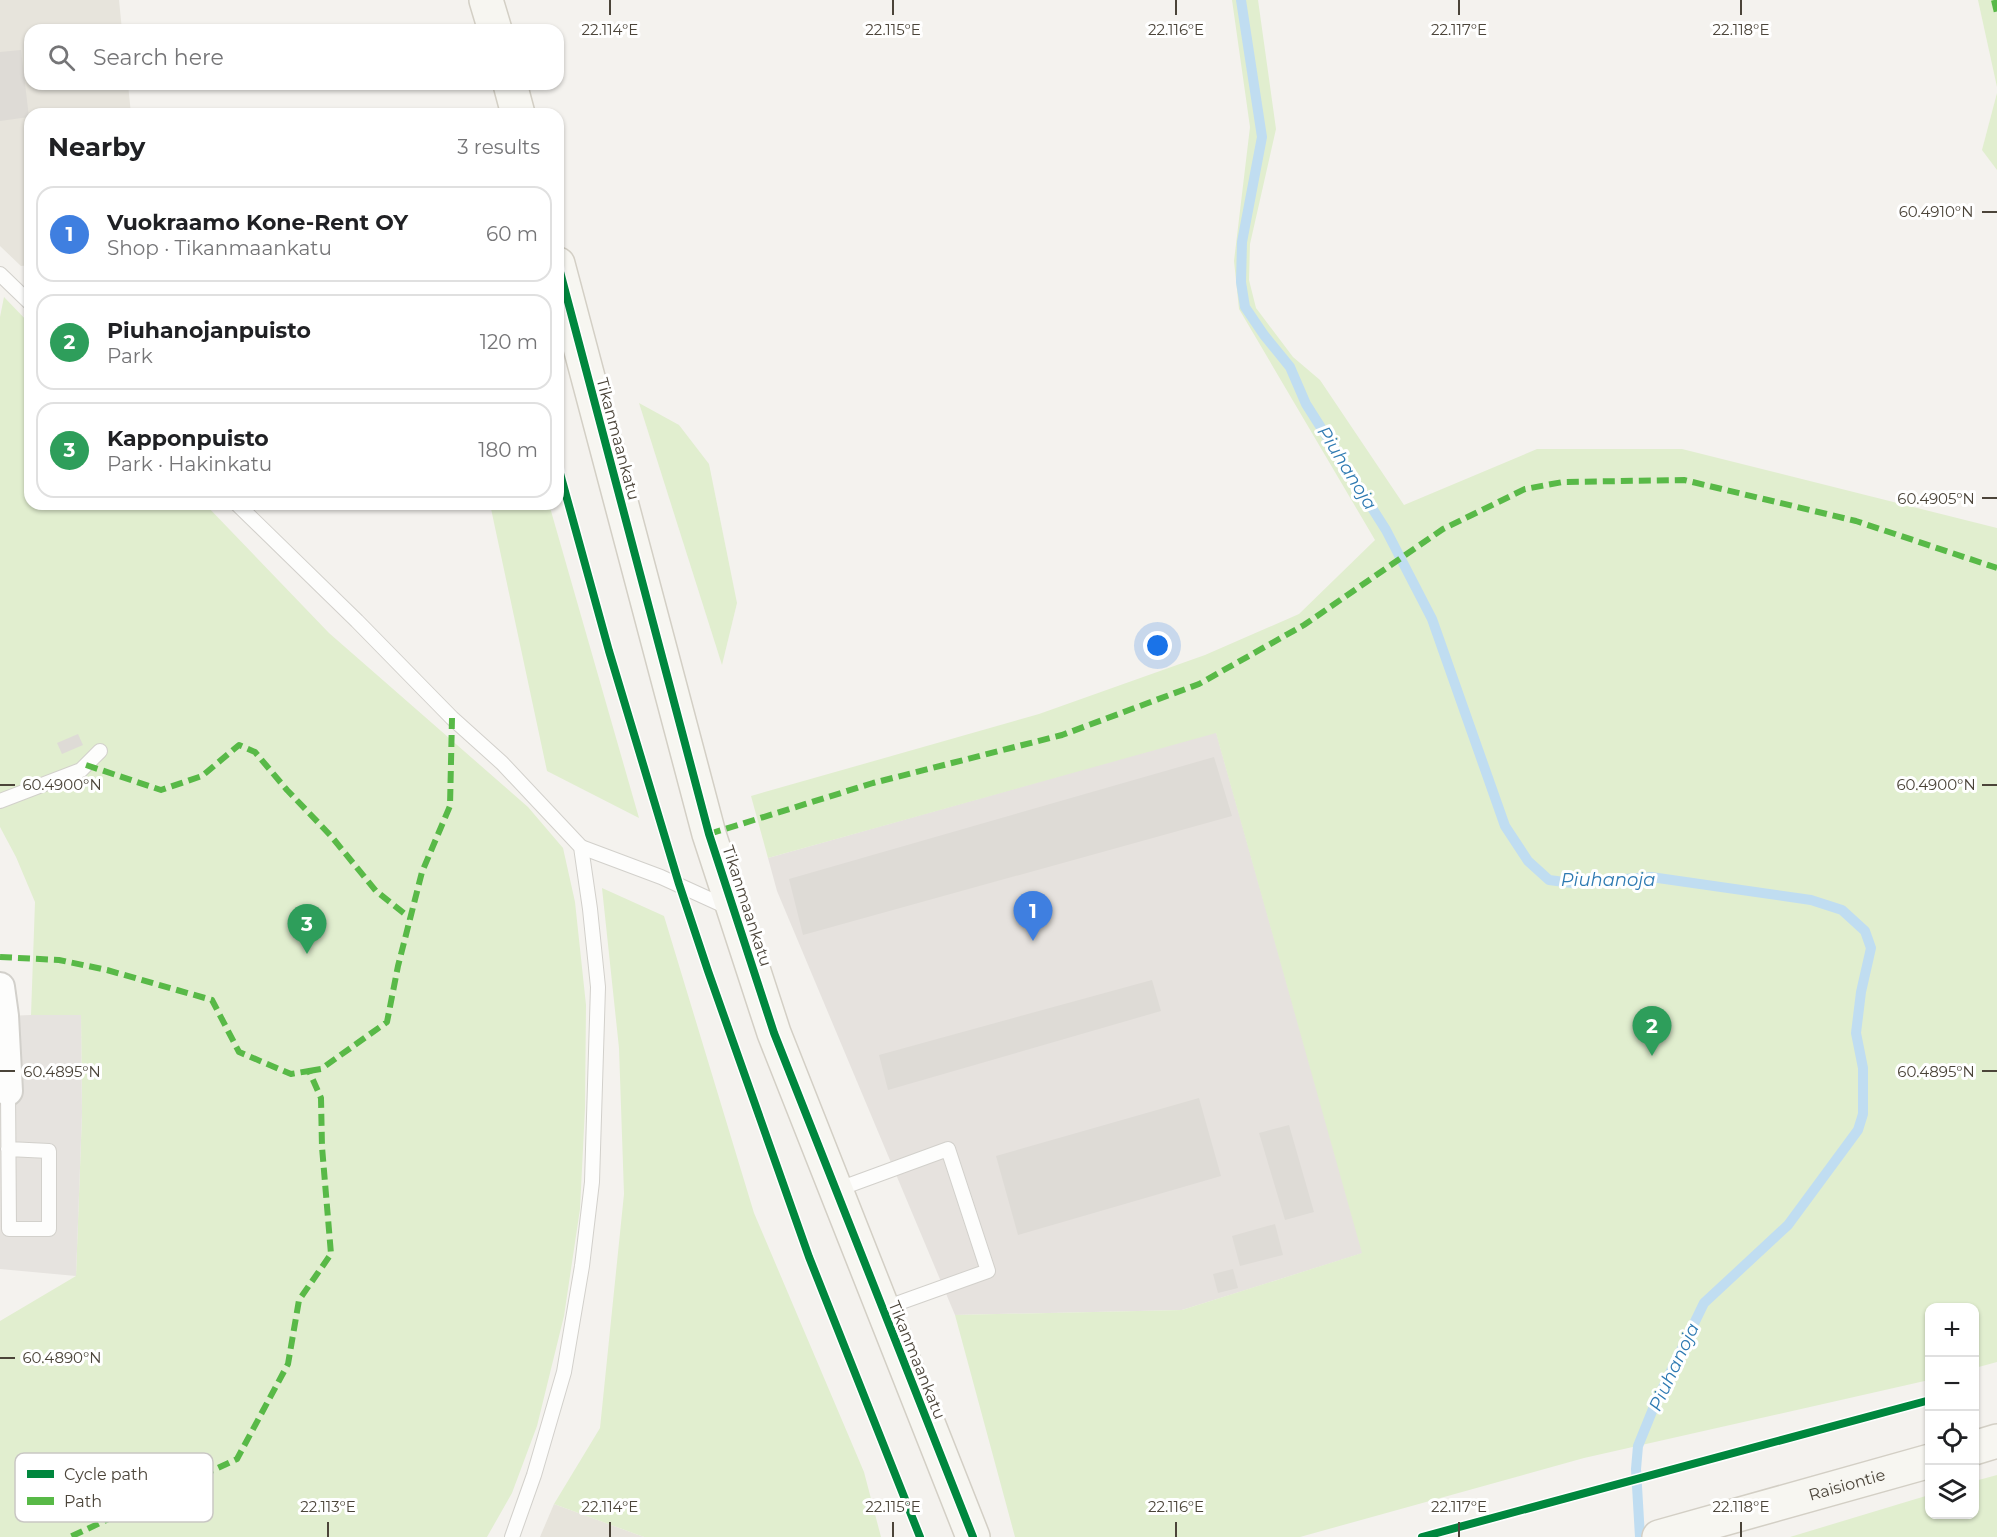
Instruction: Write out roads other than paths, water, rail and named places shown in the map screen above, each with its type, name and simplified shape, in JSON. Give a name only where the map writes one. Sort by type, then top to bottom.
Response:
[{"type":"street","points":[[486,0],[493,24]]},
{"type":"street","points":[[512,90],[516,108]]},
{"type":"street","name":"Tikanmaankatu","points":[[564,287],[709,834],[774,1032],[973,1537]]},
{"type":"street","points":[[0,987],[4,1091]]},
{"type":"street","points":[[1979,1447],[1997,1442]]},
{"type":"street","name":"Raisiontie","points":[[1672,1533],[1925,1462]]},
{"type":"lane","points":[[0,274],[24,297]]},
{"type":"lane","points":[[243,510],[452,718],[502,763],[581,848],[661,877],[735,910]]},
{"type":"lane","points":[[0,801],[81,770],[100,751]]},
{"type":"lane","points":[[512,1537],[534,1475],[564,1372],[582,1266],[592,1182],[598,987],[581,848]]},
{"type":"lane","points":[[4,1091],[8,1149],[9,1229],[49,1229],[49,1150],[8,1149]]},
{"type":"lane","points":[[836,1190],[948,1149],[988,1271],[882,1309]]},
{"type":"waterway","name":"Piuhanoja","points":[[1241,0],[1262,137],[1242,242],[1241,282],[1245,307],[1290,367],[1306,404],[1386,530],[1432,619],[1505,826],[1528,861],[1549,880],[1572,883],[1651,877],[1811,900],[1842,910],[1865,931],[1871,948],[1861,992],[1856,1033],[1863,1068],[1863,1114],[1858,1130],[1788,1225],[1704,1303],[1655,1404],[1638,1446],[1636,1469],[1640,1537]]},
{"type":"place","name":"Vuokraamo Kone-Rent OY","points":[[1033,941]]},
{"type":"place","name":"Kapponpuisto","points":[[307,954]]},
{"type":"place","name":"Piuhanojanpuisto","points":[[1652,1056]]}]
